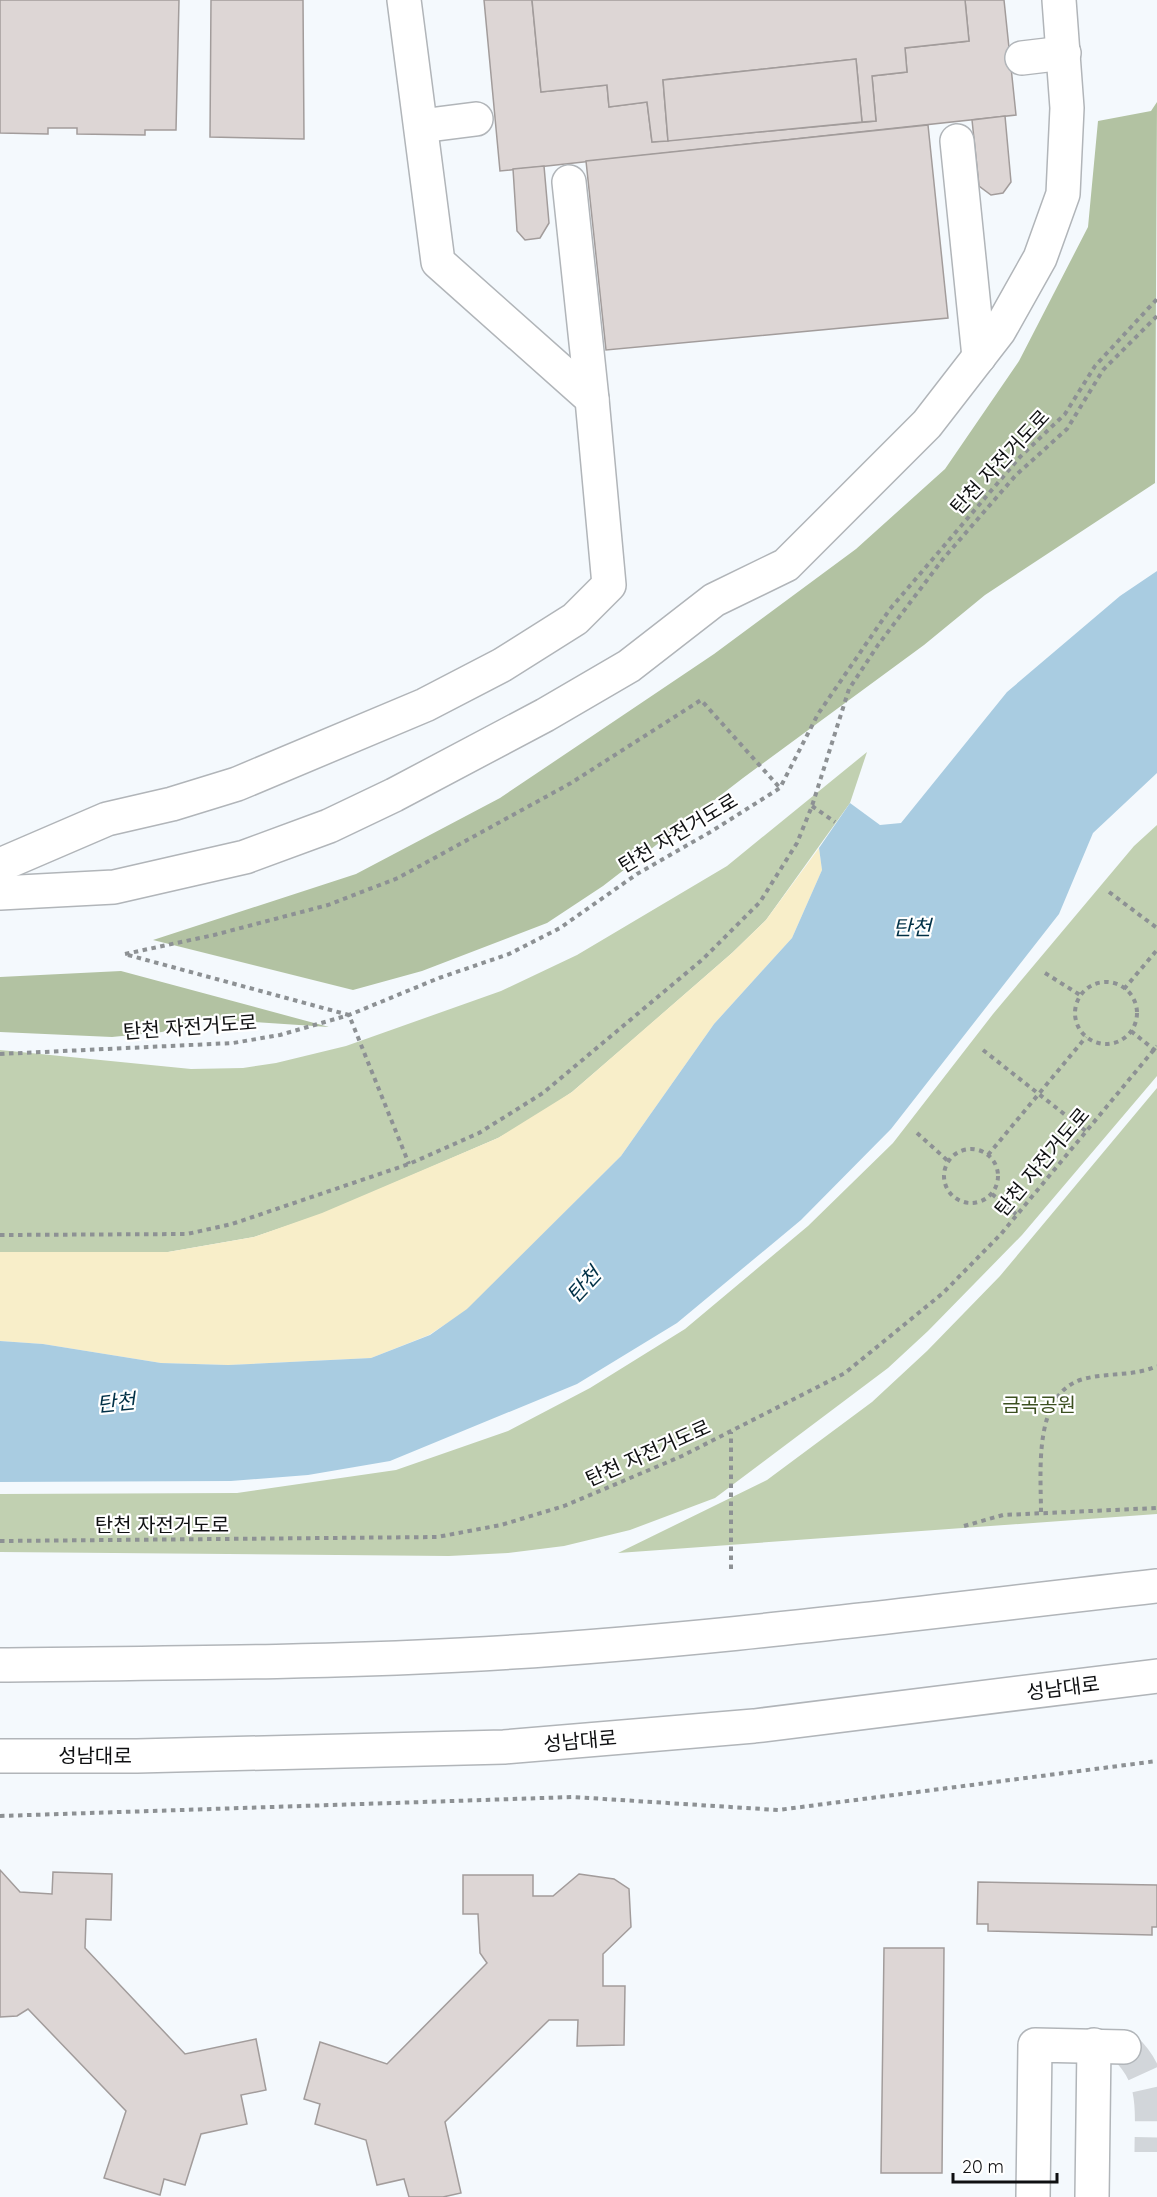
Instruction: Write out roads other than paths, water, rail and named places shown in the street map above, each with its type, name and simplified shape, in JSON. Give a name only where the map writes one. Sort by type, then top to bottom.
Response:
[{"type":"main road","points":[[404,0],[438,262],[592,399]]},
{"type":"main road","points":[[0,893],[114,886],[244,857],[329,826],[460,761],[629,666],[714,600],[786,565],[927,424],[999,331],[1040,258],[1063,194],[1067,108],[1059,0]]},
{"type":"main road","points":[[1022,58],[1064,53]]},
{"type":"main road","points":[[421,126],[476,119]]},
{"type":"main road","points":[[957,141],[979,357]]},
{"type":"main road","points":[[0,865],[107,819],[172,804],[237,784],[425,705],[502,665],[575,619],[609,585],[569,182]]},
{"type":"main road","points":[[0,1665],[136,1665],[461,1655],[753,1632],[1157,1586]]},
{"type":"main road","name":"성남대로","points":[[0,1756],[136,1756],[504,1747],[754,1726],[1157,1676]]},
{"type":"main road","points":[[1033,2197],[1035,2045],[1109,2046],[1092,2197]]},
{"type":"water","name":"탄천","points":[[1157,571],[1157,773],[1093,833],[1059,914],[891,1129],[801,1220],[677,1323],[577,1384],[390,1461],[308,1475],[231,1481],[0,1482],[0,1341],[43,1344],[161,1363],[228,1365],[371,1358],[430,1335],[467,1309],[621,1156],[714,1024],[792,938],[822,870],[819,848],[850,803],[880,825],[901,823],[1007,692],[1120,596]]},
{"type":"tunnel","points":[[1124,2047],[1135,2059],[1147,2083],[1151,2108],[1151,2152]]},
{"type":"park label","name":"금곡공원","points":[[1039,1405]]}]
